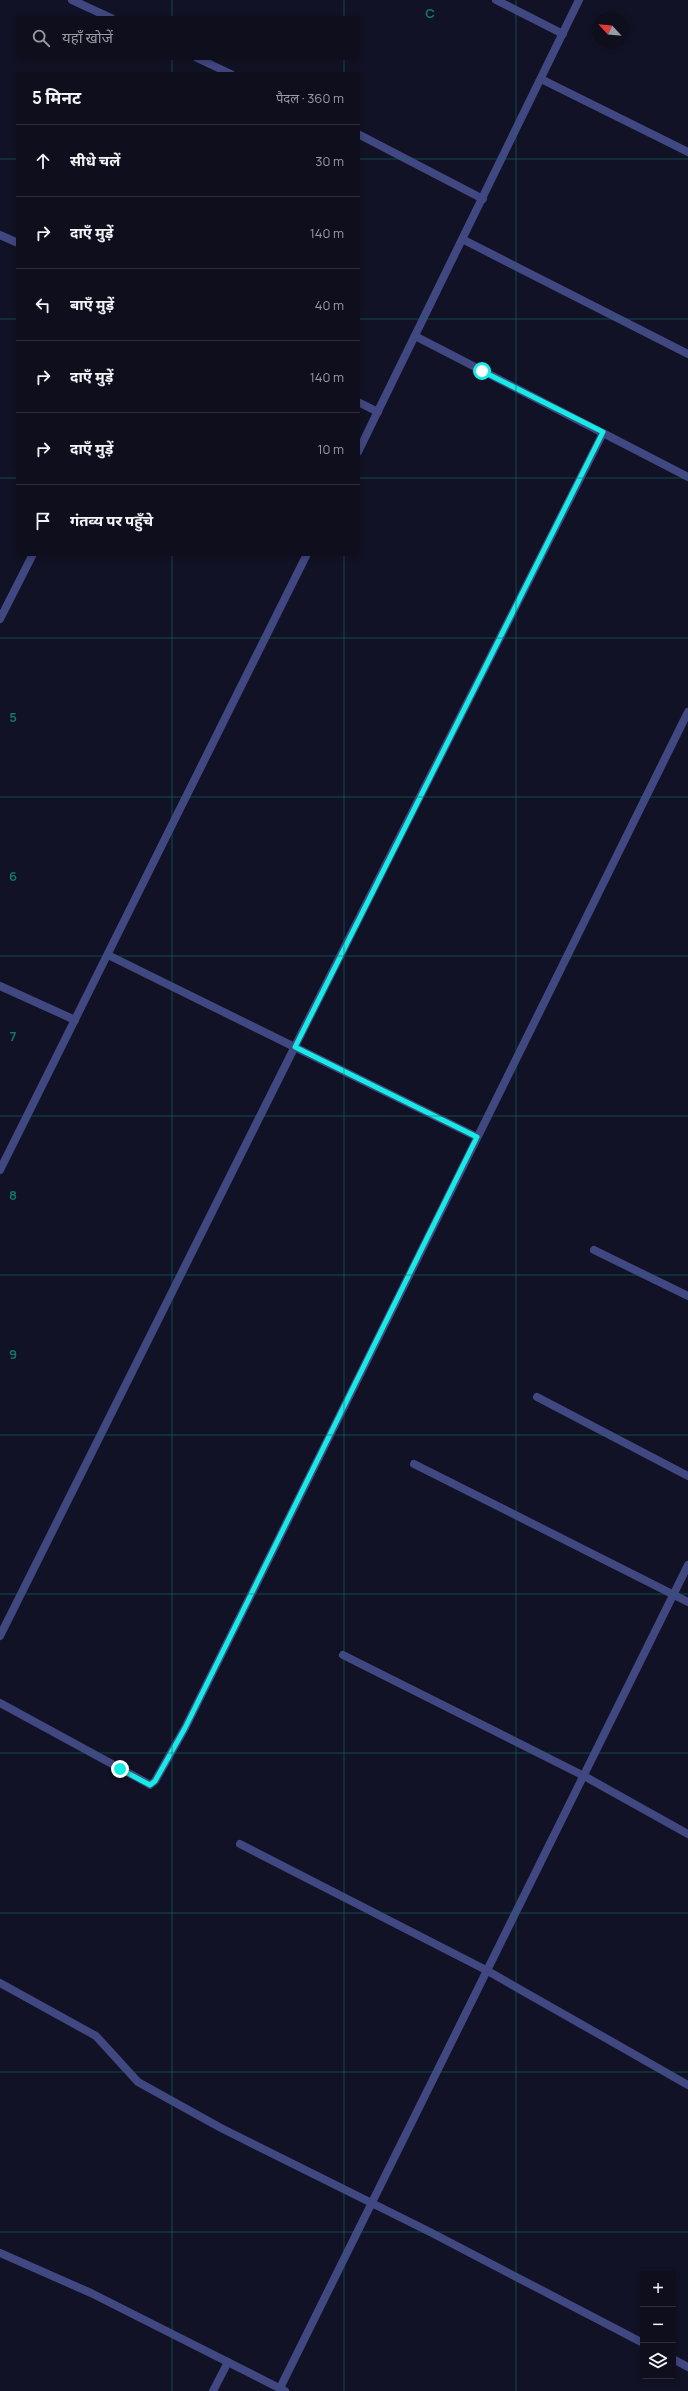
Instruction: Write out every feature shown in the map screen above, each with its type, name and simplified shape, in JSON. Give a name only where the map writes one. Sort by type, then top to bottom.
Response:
[{"type":"street","points":[[72,0],[107,16]]},
{"type":"street","points":[[496,0],[563,34]]},
{"type":"street","points":[[360,448],[464,240],[579,0]]},
{"type":"street","points":[[201,60],[227,72]]},
{"type":"street","points":[[541,79],[688,152]]},
{"type":"street","points":[[360,135],[483,199]]},
{"type":"street","points":[[0,235],[16,242]]},
{"type":"street","points":[[464,240],[688,354]]},
{"type":"street","points":[[415,336],[688,477]]},
{"type":"street","points":[[360,403],[378,412]]},
{"type":"street","points":[[0,1636],[157,1317],[295,1047],[603,432]]},
{"type":"street","points":[[0,618],[32,556]]},
{"type":"street","points":[[0,1170],[306,556]]},
{"type":"street","points":[[0,1703],[150,1785],[155,1781],[185,1728],[688,712]]},
{"type":"street","points":[[108,955],[477,1137]]},
{"type":"street","points":[[0,986],[75,1020]]},
{"type":"street","points":[[594,1250],[688,1296]]},
{"type":"street","points":[[537,1397],[688,1476]]},
{"type":"street","points":[[414,1464],[688,1602]]},
{"type":"street","points":[[0,2253],[92,2293],[282,2390],[486,1970],[688,1565]]},
{"type":"street","points":[[343,1655],[584,1776],[688,1834]]},
{"type":"street","points":[[240,1844],[486,1970],[688,2086]]},
{"type":"street","points":[[0,1983],[96,2036],[138,2082],[221,2128],[372,2203],[640,2341]]},
{"type":"street","points":[[676,2361],[688,2367]]},
{"type":"street","points":[[213,2391],[228,2362]]},
{"type":"route","points":[[120,1769],[150,1785],[155,1781],[185,1728],[477,1137],[295,1047],[603,432],[482,371]]}]
